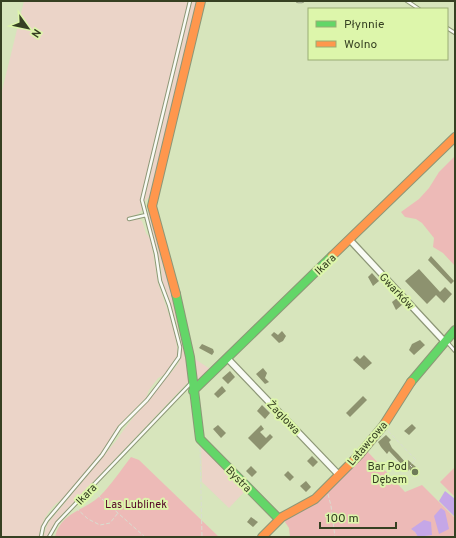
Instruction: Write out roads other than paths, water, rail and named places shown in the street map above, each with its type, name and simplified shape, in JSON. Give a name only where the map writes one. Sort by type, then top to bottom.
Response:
[{"type":"street","points":[[192,387],[190,357],[178,305],[148,207],[201,1]]},
{"type":"street","name":"Ikara","points":[[192,387],[228,359],[455,137]]},
{"type":"street","name":"Gwarków","points":[[350,240],[445,341]]},
{"type":"street","name":"Latawcowa","points":[[262,537],[279,519],[310,502],[339,475],[383,426],[413,379],[455,330]]},
{"type":"street","name":"Żaglowa","points":[[228,359],[339,475]]},
{"type":"street","name":"Bystra","points":[[192,387],[200,439],[279,519]]},
{"type":"lane","points":[[41,537],[43,527],[47,520],[102,455],[120,427],[147,400],[168,374],[179,357],[180,347],[160,281],[156,254],[146,215],[148,207],[143,196],[190,1]]},
{"type":"lane","points":[[407,1],[418,8]]},
{"type":"lane","points":[[129,219],[146,215]]},
{"type":"lane","points":[[445,341],[455,351]]},
{"type":"lane","name":"Ikara","points":[[49,537],[57,524],[74,506],[192,387]]},
{"type":"place","name":"Bar Pod Dębem","points":[[415,472]]},
{"type":"park label","name":"Las Lublinek","points":[[136,504]]}]
